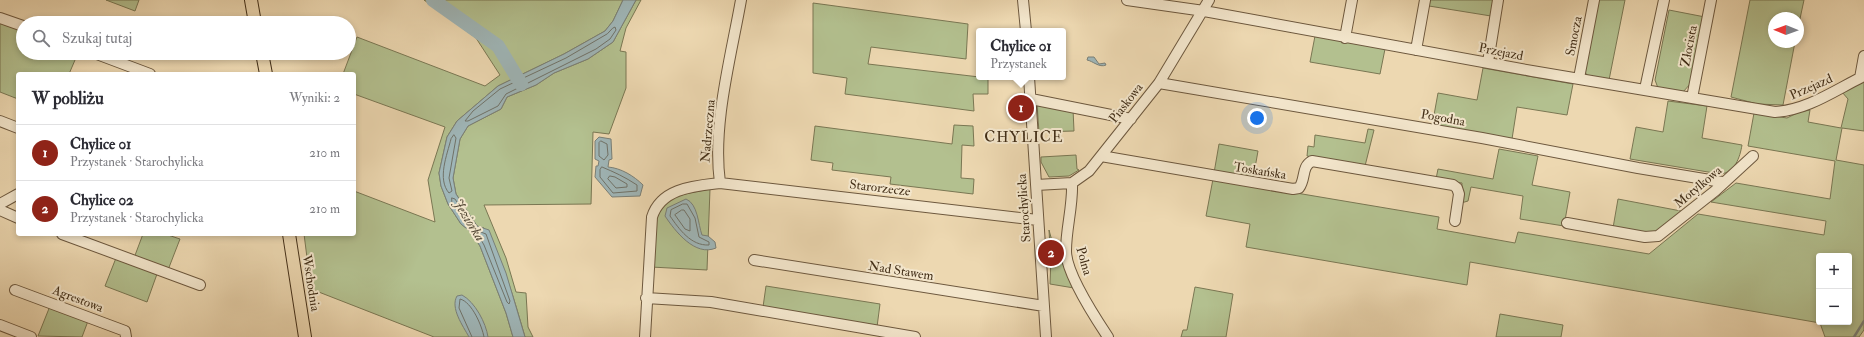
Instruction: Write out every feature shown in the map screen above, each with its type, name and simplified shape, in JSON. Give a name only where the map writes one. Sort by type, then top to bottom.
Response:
[{"type":"main road","points":[[250,0],[254,16]]},
{"type":"main road","points":[[263,60],[266,72]]},
{"type":"main road","name":"Wschodnia","points":[[289,236],[305,337]]},
{"type":"street","name":"Nadrzeczna","points":[[720,182],[718,166],[719,131],[741,0]]},
{"type":"street","points":[[1023,0],[1026,28]]},
{"type":"street","name":"Przejazd","points":[[1127,0],[1204,11],[1345,38],[1775,112],[1787,111],[1810,104],[1862,77]]},
{"type":"street","name":"Piaskowa","points":[[1072,183],[1085,174],[1101,156],[1159,83],[1204,11],[1209,0]]},
{"type":"street","points":[[1345,38],[1352,0]]},
{"type":"street","points":[[1416,50],[1426,0]]},
{"type":"street","points":[[1488,62],[1498,0]]},
{"type":"street","name":"Smocza","points":[[1579,78],[1594,0]]},
{"type":"street","points":[[1645,89],[1664,0]]},
{"type":"street","name":"Złocista","points":[[1692,98],[1711,0]]},
{"type":"street","points":[[0,18],[16,24]]},
{"type":"street","points":[[1862,77],[1864,56]]},
{"type":"street","points":[[113,60],[145,72]]},
{"type":"street","name":"Starochylicka","points":[[1029,80],[1046,337]]},
{"type":"street","name":"Pogodna","points":[[1159,83],[1482,138],[1638,168],[1722,182]]},
{"type":"street","points":[[1030,99],[1131,119]]},
{"type":"street","points":[[0,121],[16,127]]},
{"type":"street","name":"Toskańska","points":[[1101,156],[1293,189],[1299,188],[1302,184],[1305,168],[1312,161],[1453,185],[1457,188],[1459,194],[1455,221]]},
{"type":"street","name":"Motylkowa","points":[[1567,223],[1645,238],[1658,236],[1715,192],[1722,182],[1753,156]]},
{"type":"street","name":"Starorzecze","points":[[720,182],[1038,220]]},
{"type":"street","points":[[645,337],[646,298],[652,217],[655,207],[667,195],[694,186],[720,182]]},
{"type":"street","points":[[1036,185],[1072,183]]},
{"type":"street","name":"Polna","points":[[1072,183],[1072,199],[1066,253],[1079,288],[1092,313],[1108,337]]},
{"type":"street","points":[[0,204],[16,195]]},
{"type":"street","points":[[0,210],[16,217]]},
{"type":"street","points":[[67,236],[200,286]]},
{"type":"street","name":"Nad Stawem","points":[[754,260],[1044,306]]},
{"type":"street","name":"Agrestowa","points":[[16,290],[125,331],[126,337]]},
{"type":"street","points":[[646,298],[711,302],[915,337]]},
{"type":"street","points":[[0,325],[31,337]]},
{"type":"green space","points":[[106,0],[139,0],[135,11]]},
{"type":"green space","points":[[424,0],[623,0],[613,21],[605,31],[564,54],[498,86],[457,121],[447,137],[439,173],[441,186],[448,204],[461,224],[471,232],[480,246],[506,313],[513,337],[434,337],[311,289],[304,236],[356,236],[356,192],[435,222],[428,180],[445,127],[356,95],[356,72],[344,72],[348,60],[356,60],[357,37],[485,86],[500,75],[476,38]]},
{"type":"green space","points":[[636,0],[641,0],[626,28],[620,51],[626,52],[626,88],[609,134],[593,132],[591,204],[484,205],[506,258],[516,292],[526,293],[528,327],[533,337],[525,337],[508,281],[491,241],[484,228],[477,226],[456,194],[453,178],[460,139],[468,126],[501,109],[507,97],[536,85],[554,73],[588,59],[613,42]]},
{"type":"green space","points":[[1430,0],[1494,0],[1491,16],[1429,6]]},
{"type":"green space","points":[[1598,0],[1625,0],[1609,80],[1588,76],[1584,71]]},
{"type":"green space","points":[[1750,0],[1804,0],[1801,12],[1768,12],[1768,48],[1794,48],[1783,105],[1757,104],[1731,97]]},
{"type":"green space","points":[[813,3],[968,24],[966,59],[871,47],[868,64],[976,77],[976,80],[988,80],[988,94],[973,94],[974,111],[845,94],[847,78],[813,73]]},
{"type":"green space","points":[[1669,10],[1705,17],[1691,83],[1683,92],[1658,88],[1655,80]]},
{"type":"green space","points":[[0,23],[16,29],[16,60],[75,60],[70,72],[16,72],[16,98],[0,92]]},
{"type":"green space","points":[[1315,36],[1385,49],[1380,74],[1310,62]]},
{"type":"green space","points":[[1483,68],[1573,84],[1567,115],[1517,107],[1512,139],[1432,126],[1438,93],[1477,100]]},
{"type":"green space","points":[[1864,80],[1864,131],[1842,128],[1836,160],[1864,165],[1864,330],[1859,337],[1825,337],[1821,325],[1852,325],[1852,253],[1816,253],[1816,322],[1470,262],[1467,285],[1246,247],[1250,224],[1206,216],[1213,179],[1439,217],[1437,229],[1515,243],[1518,232],[1649,254],[1698,214],[1824,235],[1826,221],[1711,202],[1736,183],[1830,199],[1835,161],[1748,146],[1754,113],[1787,118],[1799,112],[1810,110],[1808,122],[1841,128],[1848,99],[1842,92]]},
{"type":"green space","points":[[1668,101],[1707,106],[1702,138],[1742,145],[1740,154],[1733,168],[1720,174],[1630,159],[1636,127],[1663,132]]},
{"type":"green space","points":[[1037,104],[1073,109],[1074,131],[1039,132]]},
{"type":"green space","points":[[954,125],[973,126],[974,146],[962,145],[961,178],[974,179],[973,194],[890,184],[891,177],[832,170],[833,163],[811,160],[815,126],[952,144]]},
{"type":"green space","points":[[1368,129],[1374,130],[1365,166],[1307,156],[1308,146],[1314,147],[1315,135],[1365,143]]},
{"type":"green space","points":[[1219,144],[1258,151],[1253,179],[1214,173]]},
{"type":"green space","points":[[1499,149],[1538,156],[1532,185],[1570,192],[1564,226],[1520,219],[1523,196],[1471,187],[1468,201],[1461,203],[1462,183],[1436,179],[1438,169],[1493,179]]},
{"type":"green space","points":[[1076,155],[1077,169],[1079,170],[1069,176],[1049,177],[1041,162],[1041,157]]},
{"type":"green space","points":[[710,189],[707,270],[651,267],[653,228],[658,208],[668,200],[675,197]]},
{"type":"green space","points":[[1618,199],[1681,211],[1683,214],[1652,234],[1613,228]]},
{"type":"green space","points":[[1049,230],[1052,241],[1074,288],[1050,284],[1051,258],[1053,258],[1052,247],[1050,247]]},
{"type":"green space","points":[[142,236],[171,236],[180,239],[168,270],[134,258]]},
{"type":"green space","points":[[116,258],[157,274],[147,302],[105,286]]},
{"type":"green space","points":[[766,286],[880,304],[877,327],[763,307]]},
{"type":"green space","points":[[1195,287],[1233,294],[1226,337],[1181,337],[1183,330],[1187,330]]},
{"type":"green space","points":[[50,306],[88,321],[82,337],[38,336]]},
{"type":"green space","points":[[1500,314],[1563,325],[1561,337],[1496,337]]},
{"type":"water","points":[[623,0],[636,0],[613,42],[588,59],[554,73],[536,85],[507,97],[501,109],[468,126],[460,139],[453,178],[456,194],[477,226],[489,230],[506,273],[525,337],[513,337],[506,313],[480,246],[471,232],[461,224],[448,204],[441,186],[439,173],[447,137],[457,121],[498,86],[564,54],[605,31],[613,21]]},
{"type":"water","points":[[1088,57],[1094,57],[1099,64],[1105,63],[1106,65],[1098,65],[1089,61],[1087,60]]},
{"type":"water","points":[[599,137],[611,139],[612,159],[609,160],[608,167],[622,171],[643,185],[640,196],[612,197],[595,177],[596,166],[598,166],[599,161],[595,159],[595,141]]},
{"type":"water","points":[[686,199],[693,205],[702,235],[708,236],[715,242],[716,248],[708,250],[693,246],[674,229],[665,216],[667,208]]},
{"type":"water","points":[[462,295],[467,298],[479,313],[488,337],[469,337],[458,317],[455,306],[457,296]]},
{"type":"waterway","name":"Jeziorka","points":[[433,0],[498,46],[521,84]]},
{"type":"waterway","points":[[1854,337],[1864,321]]},
{"type":"place","name":"Chylice 01","points":[[1021,108]]},
{"type":"place","name":"Chylice 02","points":[[1051,253]]},
{"type":"district","name":"CHYLICE","points":[[1024,137]]}]
